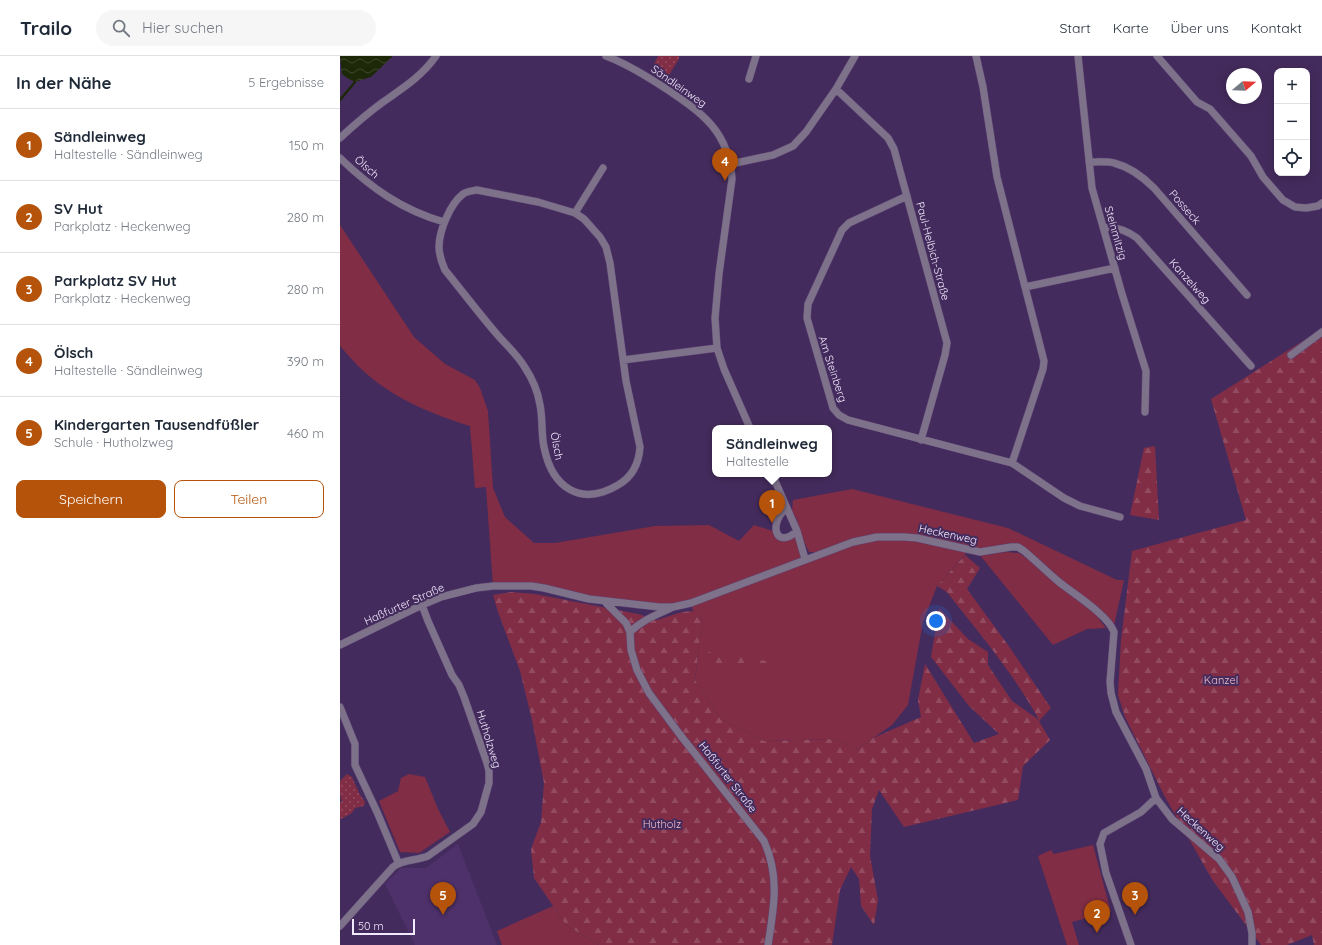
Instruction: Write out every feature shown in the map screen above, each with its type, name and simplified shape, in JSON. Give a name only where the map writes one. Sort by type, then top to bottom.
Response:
[{"type":"street","points":[[340,138],[364,117],[408,85],[428,68],[436,56]]},
{"type":"street","name":"Sändleinweg","points":[[606,56],[617,58],[648,77],[699,113],[710,123],[722,140],[728,154],[731,164],[732,179],[720,266],[715,318],[717,348],[724,369],[749,425]]},
{"type":"street","points":[[749,79],[756,56]]},
{"type":"street","points":[[731,164],[773,155],[793,146],[806,132],[836,89],[855,56]]},
{"type":"street","points":[[976,56],[984,87],[997,178],[1044,361],[1043,369],[1012,463]]},
{"type":"street","name":"Steinmitzig","points":[[1078,56],[1092,188],[1146,371],[1145,412]]},
{"type":"street","points":[[1157,56],[1197,102],[1210,109],[1251,156],[1263,177],[1284,200],[1294,207],[1306,208],[1322,203]]},
{"type":"street","name":"Paul-Helbich-Straße","points":[[836,89],[888,138],[894,149],[947,343],[921,440]]},
{"type":"street","name":"Ölsch","points":[[340,158],[364,181],[379,192],[405,207],[444,222]]},
{"type":"street","name":"Posseck","points":[[1089,162],[1115,163],[1132,170],[1145,178],[1247,295]]},
{"type":"street","points":[[575,213],[603,168]]},
{"type":"street","name":"Ölsch","points":[[477,190],[538,202],[575,213],[584,219],[600,237],[606,247],[610,262],[626,381],[640,439],[639,458],[629,476],[609,490],[585,495],[575,492],[560,482],[551,471],[544,446],[540,405],[535,386],[524,366],[445,270],[439,247],[444,222],[455,202],[462,194],[471,191],[477,190]]},
{"type":"street","name":"Am Steinberg","points":[[907,196],[849,223],[842,230],[808,304],[807,318],[833,408],[839,415],[848,420],[1012,463],[1064,498],[1080,506],[1120,517]]},
{"type":"street","name":"Kanzelweg","points":[[1104,228],[1110,227],[1119,229],[1128,232],[1137,238],[1251,366]]},
{"type":"street","points":[[1026,287],[1115,268]]},
{"type":"street","points":[[1291,355],[1322,332]]},
{"type":"street","points":[[623,360],[717,348]]},
{"type":"street","points":[[773,477],[797,531],[805,559]]},
{"type":"street","points":[[787,508],[779,516],[775,528],[776,532],[780,537],[785,538],[791,537],[797,531]]},
{"type":"street","name":"Heckenweg","points":[[604,601],[673,607],[691,603],[805,559],[853,542],[877,537],[916,538],[980,552],[1018,547],[1101,615],[1112,628],[1114,632],[1111,693],[1116,712],[1146,769],[1156,798],[1172,819],[1219,859],[1232,877],[1248,912],[1252,933],[1252,945]]},
{"type":"street","name":"Haßfurter Straße","points":[[340,645],[422,605],[457,592],[493,586],[531,586],[604,601],[624,619],[630,632],[631,650],[637,670],[649,693],[764,841],[770,856],[774,883],[774,902],[768,945]]},
{"type":"street","name":"Hutholzweg","points":[[398,862],[420,859],[428,856],[474,824],[480,812],[489,783],[487,763],[464,697],[449,668],[422,605]]},
{"type":"street","points":[[630,632],[650,617],[673,607]]},
{"type":"street","points":[[340,707],[355,744],[356,765],[398,862],[340,926]]},
{"type":"street","points":[[1131,945],[1106,874],[1100,844],[1104,833],[1141,812],[1156,798]]},
{"type":"shaded area","points":[[458,844],[497,945],[415,945],[385,884],[401,868],[426,868]]},
{"type":"green space","points":[[658,56],[679,56],[679,59],[667,78],[652,68]]},
{"type":"green space","points":[[340,225],[414,337],[445,364],[475,380],[480,388],[488,411],[493,488],[505,517],[534,543],[555,543],[655,526],[709,525],[739,541],[754,525],[776,532],[780,537],[797,531],[805,559],[839,548],[906,534],[879,534],[819,552],[809,552],[792,511],[793,500],[852,489],[1008,528],[1117,580],[1124,580],[1113,630],[1110,625],[1018,547],[969,550],[937,586],[923,622],[908,705],[892,725],[857,749],[834,739],[764,741],[721,719],[695,680],[703,620],[693,611],[691,603],[673,607],[589,599],[544,588],[493,586],[486,487],[475,488],[470,426],[416,406],[391,392],[364,372],[340,346]]},
{"type":"green space","name":"Kanzel","points":[[1320,330],[1322,333],[1322,945],[1314,945],[1312,935],[1287,945],[1261,945],[1213,881],[1165,797],[1125,717],[1118,695],[1121,640],[1132,551],[1246,520],[1211,399]]},
{"type":"green space","points":[[1155,446],[1159,520],[1130,515],[1144,448]]},
{"type":"green space","points":[[1005,552],[1019,553],[1026,558],[1095,614],[1106,628],[1087,629],[1053,645],[979,554],[987,555]]},
{"type":"green space","name":"Hutholz","points":[[965,555],[980,568],[967,589],[1008,645],[1051,708],[1039,721],[1050,740],[1023,766],[1018,800],[904,827],[879,790],[872,809],[870,856],[878,900],[874,925],[861,906],[859,879],[851,867],[840,890],[832,945],[599,945],[566,925],[534,878],[531,849],[541,822],[544,783],[532,720],[520,671],[493,595],[511,592],[535,594],[638,614],[657,620],[682,612],[693,611],[703,620],[695,680],[721,719],[764,741],[834,739],[857,749],[873,738],[921,717],[918,700],[925,664],[974,743],[999,734],[969,706],[931,657],[939,608],[968,639],[988,652],[988,665],[1012,701],[1039,720],[1019,687],[996,654],[947,592],[937,586]]},
{"type":"green space","points":[[708,652],[767,661],[767,668],[708,662]]},
{"type":"green space","points":[[347,774],[352,777],[365,802],[364,806],[355,808],[352,813],[341,819],[340,803],[342,801],[340,795],[340,781]]},
{"type":"green space","points":[[409,774],[425,777],[438,809],[450,832],[419,853],[400,852],[379,801],[398,791],[401,778]]},
{"type":"green space","points":[[1093,845],[1111,912],[1072,922],[1079,945],[1067,945],[1038,856],[1051,850],[1054,854]]},
{"type":"green space","points":[[553,906],[566,925],[599,945],[502,945],[497,931]]},
{"type":"water","points":[[340,56],[393,56],[371,77],[355,82],[342,74]]},
{"type":"waterway","points":[[340,100],[355,82]]},
{"type":"place","name":"Ölsch","points":[[725,181]]},
{"type":"place","name":"Sändleinweg","points":[[772,523]]},
{"type":"place","name":"Kindergarten Tausendfüßler","points":[[443,915]]},
{"type":"place","name":"Parkplatz SV Hut","points":[[1135,915]]},
{"type":"place","name":"SV Hut","points":[[1097,933]]}]
